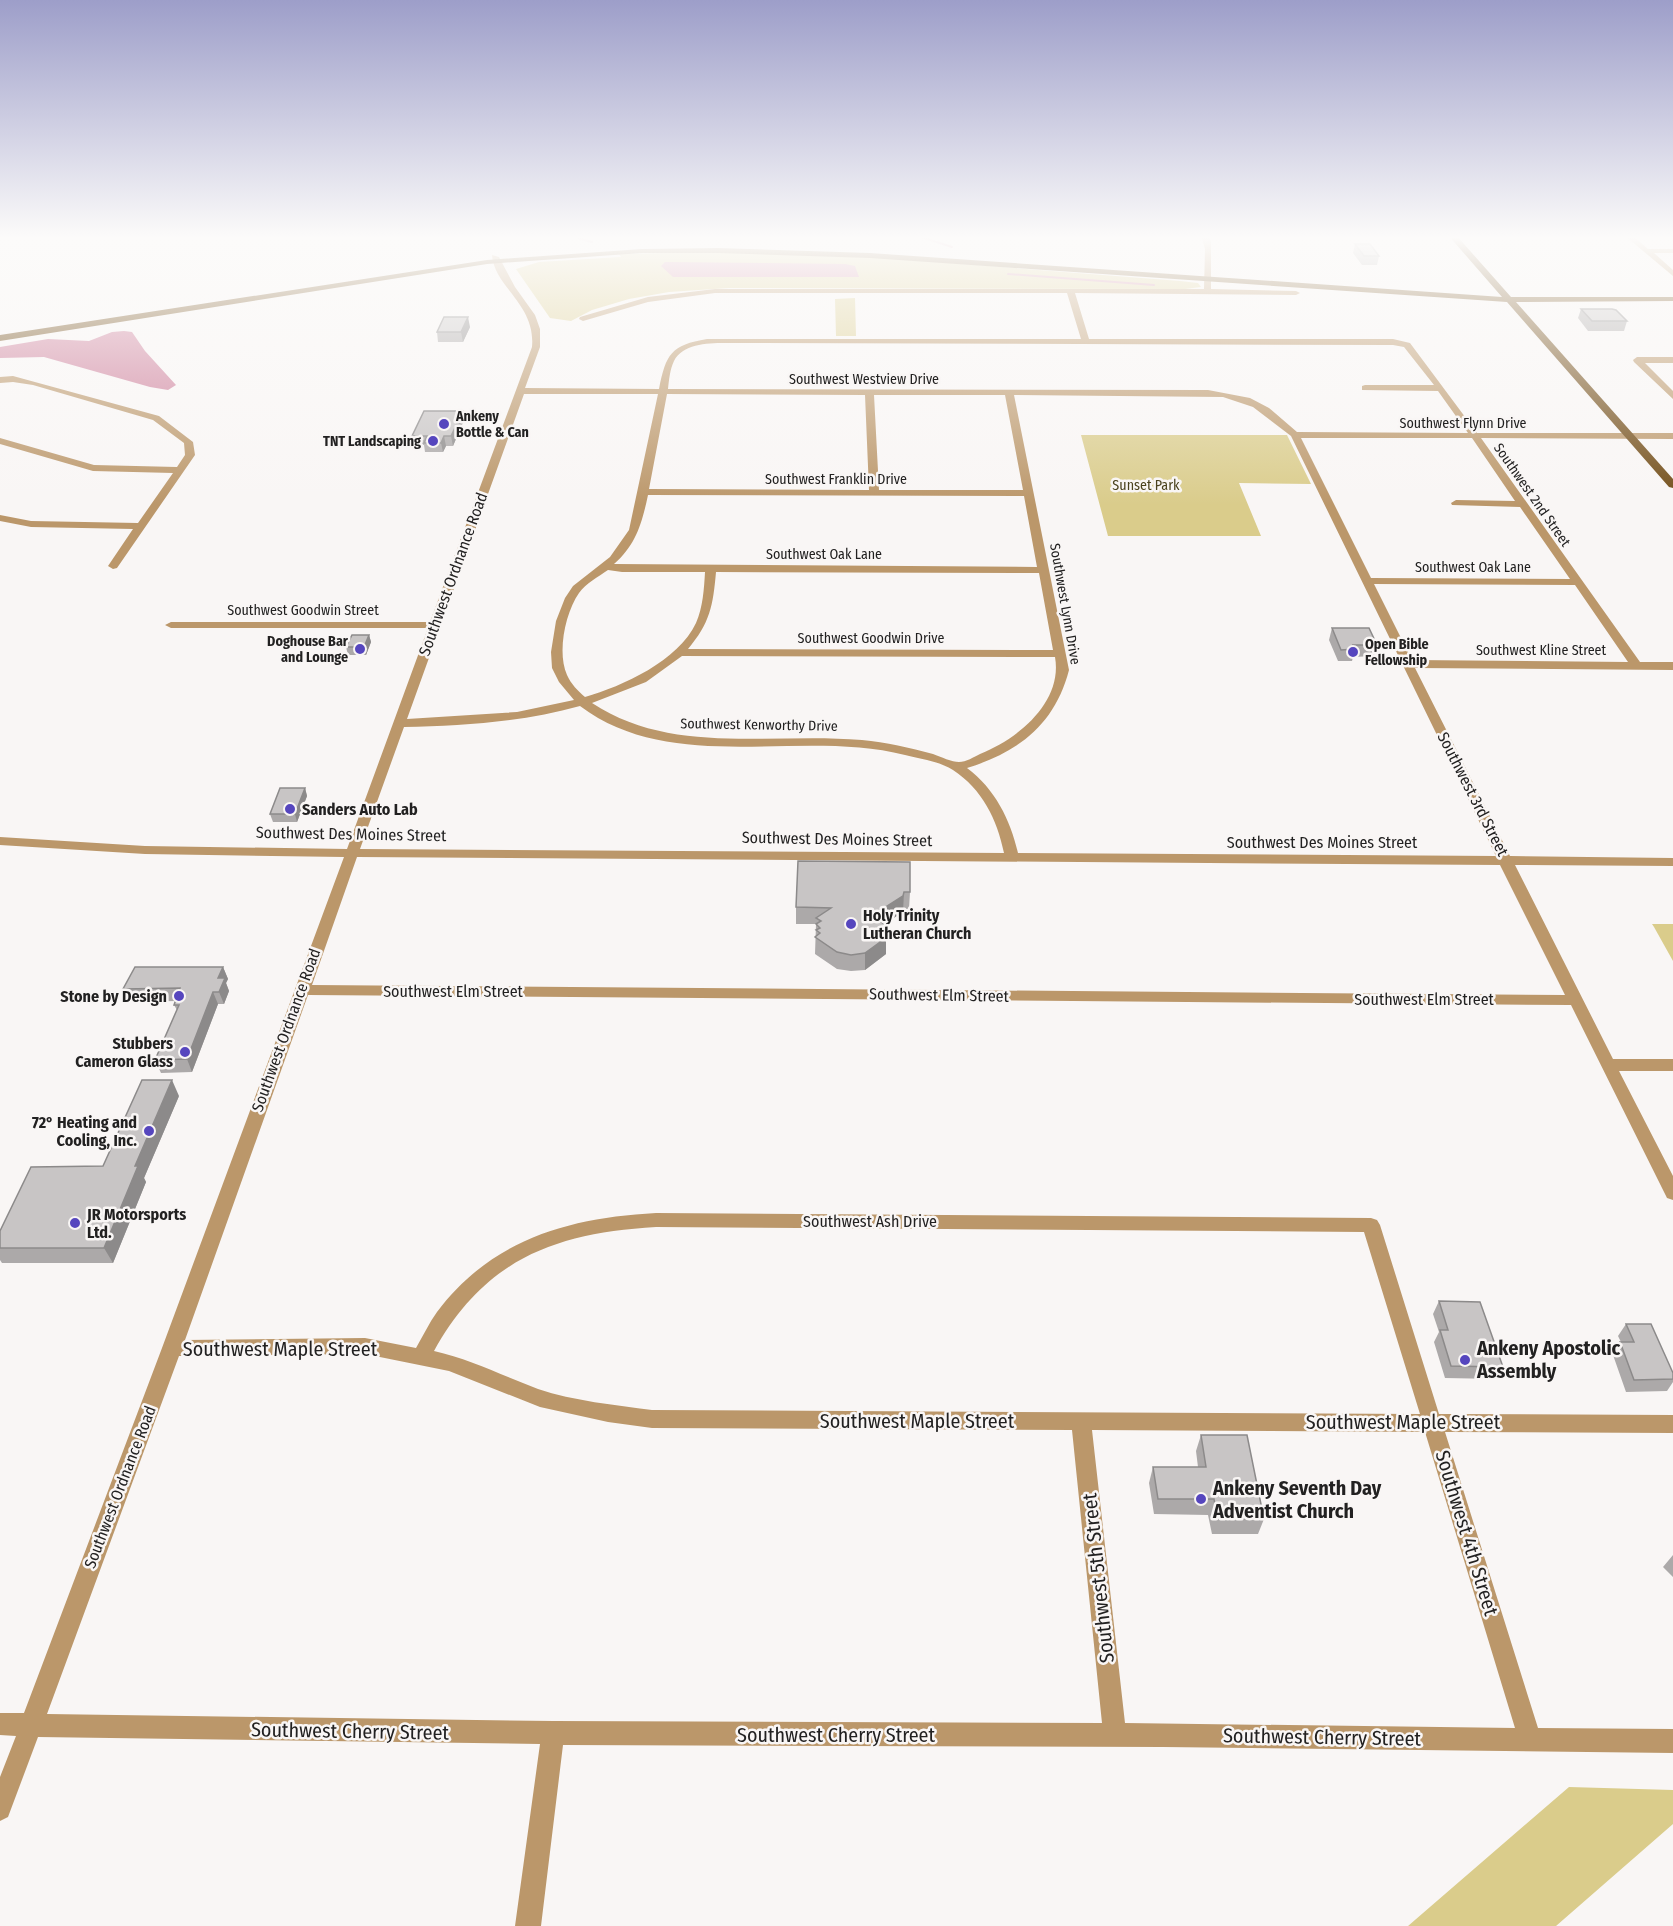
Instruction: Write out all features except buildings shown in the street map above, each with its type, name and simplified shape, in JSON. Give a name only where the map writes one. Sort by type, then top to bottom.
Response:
[{"type":"main road","points":[[0,330],[36,325]]},
{"type":"main road","points":[[0,338],[82,325]]},
{"type":"main road","points":[[1532,325],[1673,485]]},
{"type":"street","name":"Southwest Ordnance Road","points":[[0,1809],[172,1348],[536,347],[535,325]]},
{"type":"street","points":[[1081,325],[1086,342]]},
{"type":"street","name":"Southwest Kenworthy Drive","points":[[1012,858],[1007,833],[999,812],[985,791],[957,767],[896,748],[856,742],[715,740],[664,737],[634,730],[607,719],[569,690],[557,662],[558,649],[568,602],[576,590],[626,548],[632,537],[644,492],[668,364],[673,355],[687,347],[719,340],[1086,342]]},
{"type":"street","name":"Southwest 2nd Street","points":[[1086,342],[1403,343],[1412,348],[1637,666]]},
{"type":"street","points":[[1673,360],[1637,360],[1673,396]]},
{"type":"street","points":[[0,380],[13,379],[34,383],[156,418],[188,442],[191,450],[179,470],[113,566]]},
{"type":"street","points":[[1365,388],[1441,388]]},
{"type":"street","name":"Southwest Westview Drive","points":[[519,391],[1208,393],[1237,397],[1261,405]]},
{"type":"street","points":[[869,393],[874,493]]},
{"type":"street","name":"Southwest Lynn Drive","points":[[957,767],[975,762],[1013,742],[1047,712],[1060,684],[1063,670],[1009,393]]},
{"type":"street","name":"Southwest 3rd Street","points":[[1261,405],[1295,435],[1673,1193]]},
{"type":"street","name":"Southwest Flynn Drive","points":[[1295,435],[1673,436]]},
{"type":"street","points":[[0,441],[93,468],[179,470]]},
{"type":"street","name":"Southwest Franklin Drive","points":[[644,492],[1028,493]]},
{"type":"street","points":[[1456,503],[1522,504]]},
{"type":"street","points":[[0,518],[40,524],[141,526]]},
{"type":"street","name":"Southwest Oak Lane","points":[[605,566],[622,569],[1044,570]]},
{"type":"street","points":[[398,723],[439,723],[509,717],[582,701],[637,681],[680,652],[702,621],[711,569]]},
{"type":"street","name":"Southwest Oak Lane","points":[[1368,581],[1578,582]]},
{"type":"street","name":"Southwest Goodwin Street","points":[[171,625],[435,625]]},
{"type":"street","name":"Southwest Goodwin Drive","points":[[680,652],[1061,654]]},
{"type":"street","name":"Southwest Kline Street","points":[[1409,664],[1673,666]]},
{"type":"street","name":"Southwest Des Moines Street","points":[[0,841],[145,850],[351,853],[1673,862]]},
{"type":"street","name":"Southwest Elm Street","points":[[301,990],[1576,1000]]},
{"type":"street","points":[[1609,1065],[1673,1065]]},
{"type":"street","name":"Southwest Ash Drive","points":[[421,1356],[445,1317],[475,1283],[501,1261],[568,1229],[603,1222],[656,1220],[1371,1225]]},
{"type":"street","name":"Southwest 4th Street","points":[[1371,1225],[1530,1739]]},
{"type":"street","name":"Southwest Maple Street","points":[[172,1348],[365,1346],[421,1356],[479,1372],[540,1398],[608,1413],[652,1419],[1081,1422],[1433,1421],[1673,1424]]},
{"type":"street","name":"Southwest 5th Street","points":[[1081,1422],[1115,1735]]},
{"type":"street","name":"Southwest Cherry Street","points":[[0,1724],[553,1733],[1115,1735],[1673,1741]]},
{"type":"street","points":[[528,1926],[553,1733]]},
{"type":"green space","points":[[836,325],[856,325],[856,336],[836,336]]},
{"type":"green space","name":"Sunset Park","points":[[1081,435],[1287,435],[1311,484],[1239,483],[1261,536],[1108,536]]},
{"type":"green space","points":[[1652,924],[1673,924],[1673,961],[1654,927]]},
{"type":"green space","points":[[1569,1787],[1673,1790],[1673,1824],[1556,1926],[1408,1926]]},
{"type":"shaded area","points":[[112,332],[132,332],[145,351],[176,385],[168,390],[150,387],[44,357],[0,358],[0,347],[48,339],[89,341]]},
{"type":"place","name":"Ankeny Bottle & Can","points":[[444,424]]},
{"type":"place","name":"TNT Landscaping","points":[[433,441]]},
{"type":"place","name":"Doghouse Bar and Lounge","points":[[360,649]]},
{"type":"place","name":"Open Bible Fellowship","points":[[1353,652]]},
{"type":"place","name":"Sanders Auto Lab","points":[[290,809]]},
{"type":"place","name":"Holy Trinity Lutheran Church","points":[[851,924]]},
{"type":"place","name":"Stone by Design","points":[[179,996]]},
{"type":"place","name":"Stubbers Cameron Glass","points":[[185,1052]]},
{"type":"place","name":"72° Heating and Cooling, Inc.","points":[[149,1131]]},
{"type":"place","name":"JR Motorsports Ltd.","points":[[75,1223]]},
{"type":"place","name":"Ankeny Apostolic Assembly","points":[[1465,1360]]},
{"type":"place","name":"Ankeny Seventh Day Adventist Church","points":[[1201,1499]]}]
